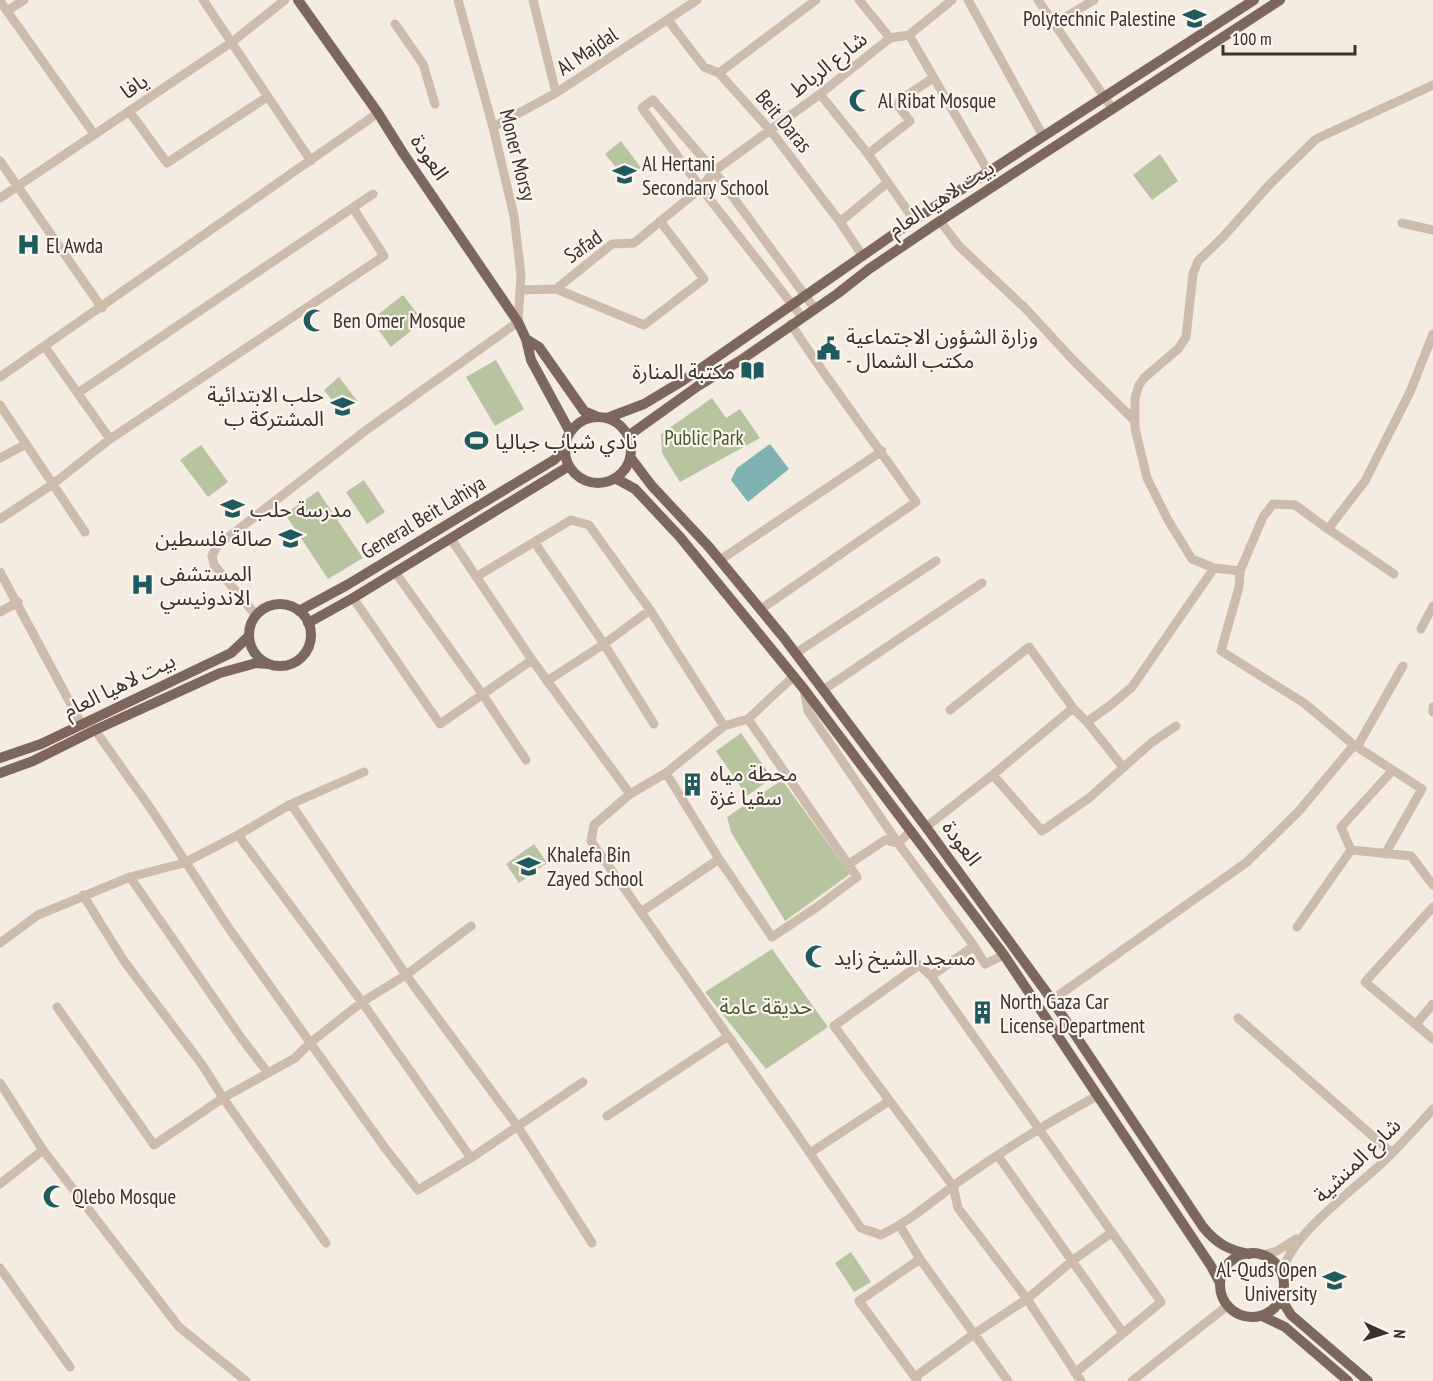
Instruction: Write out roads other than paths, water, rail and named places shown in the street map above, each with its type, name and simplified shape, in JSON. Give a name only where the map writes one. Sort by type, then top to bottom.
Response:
[{"type":"main road","name":"العودة","points":[[298,0],[378,113],[518,322],[526,339],[531,360],[570,432]]},
{"type":"main road","name":"بيت لاهيا العام","points":[[602,417],[644,404],[684,380],[914,220],[1254,0]]},
{"type":"main road","name":"بيت لاهيا العام","points":[[628,436],[940,221],[1280,0]]},
{"type":"main road","name":"العودة","points":[[526,339],[538,347],[584,411],[602,417]]},
{"type":"main road","points":[[602,417],[618,423],[628,436],[631,446],[630,457],[626,467],[615,478],[600,483],[590,482],[576,475],[569,466],[564,450],[570,432],[579,422],[602,417]]},
{"type":"main road","name":"General Beit Lahiya","points":[[299,611],[347,585],[535,472],[554,460],[564,450]]},
{"type":"main road","name":"العودة","points":[[630,457],[652,486],[720,560],[796,652],[1052,1000],[1203,1227],[1224,1247],[1249,1254]]},
{"type":"main road","name":"General Beit Lahiya","points":[[308,623],[354,598],[569,466]]},
{"type":"main road","name":"العودة","points":[[615,478],[635,489],[680,537],[804,689],[911,831],[1004,955],[1206,1258],[1220,1283]]},
{"type":"main road","points":[[0,773],[33,761],[95,730],[220,674],[256,663],[285,666],[295,662],[303,656],[310,638],[308,623],[299,611],[288,605],[276,604],[265,608],[256,615],[250,627],[249,636],[255,653],[268,664]]},
{"type":"main road","name":"بيت لاهيا العام","points":[[0,758],[41,744],[231,652],[249,636]]},
{"type":"main road","points":[[1262,1316],[1281,1299],[1284,1287],[1282,1275],[1274,1262],[1262,1255],[1242,1255],[1230,1262],[1222,1273],[1220,1283],[1222,1297],[1227,1306],[1246,1317],[1262,1316],[1286,1327],[1348,1381]]},
{"type":"main road","points":[[1281,1299],[1291,1315],[1368,1381]]},
{"type":"street","points":[[0,0],[94,134]]},
{"type":"street","points":[[7,11],[24,0]]},
{"type":"street","points":[[203,0],[311,161]]},
{"type":"street","name":"يافا","points":[[0,198],[232,42],[285,0]]},
{"type":"street","name":"Moner Morsy","points":[[459,0],[514,216],[520,253],[521,290],[518,322]]},
{"type":"street","points":[[533,0],[556,93]]},
{"type":"street","name":"Al Majdal","points":[[493,127],[556,93],[697,0]]},
{"type":"street","points":[[719,73],[816,0]]},
{"type":"street","points":[[859,0],[890,38]]},
{"type":"street","points":[[952,0],[909,34],[988,171]]},
{"type":"street","points":[[968,0],[1043,136]]},
{"type":"street","points":[[1038,0],[1112,108]]},
{"type":"street","points":[[1054,24],[1094,0]]},
{"type":"street","name":"Beit Daras","points":[[668,20],[704,67],[719,73],[771,131],[862,255]]},
{"type":"street","points":[[395,24],[423,64],[435,104]]},
{"type":"street","name":"شارع الرباط","points":[[714,171],[771,131],[890,38],[909,34]]},
{"type":"street","points":[[868,154],[910,122],[898,106],[900,100],[933,78]]},
{"type":"street","points":[[1240,571],[1214,568],[1192,560],[1168,520],[1147,478],[1135,428],[1136,394],[1139,385],[1178,349],[1186,337],[1193,274],[1198,261],[1223,237],[1270,184],[1316,139],[1433,85]]},
{"type":"street","points":[[820,93],[868,154],[914,220]]},
{"type":"street","points":[[129,111],[167,163],[267,97]]},
{"type":"street","points":[[802,317],[700,188],[642,108],[653,100],[714,171],[815,309]]},
{"type":"street","points":[[0,377],[102,308],[378,113]]},
{"type":"street","points":[[0,161],[102,308]]},
{"type":"street","name":"Safad","points":[[521,290],[556,289],[612,244],[634,243],[700,188],[714,171]]},
{"type":"street","points":[[840,222],[887,183]]},
{"type":"street","points":[[78,393],[373,194]]},
{"type":"street","points":[[0,519],[53,484],[110,439],[384,256],[352,208]]},
{"type":"street","points":[[556,289],[644,325],[704,279],[660,221]]},
{"type":"street","points":[[940,221],[959,246],[1026,309],[1074,361],[1135,421]]},
{"type":"street","points":[[1402,223],[1433,230]]},
{"type":"street","points":[[256,615],[214,565],[212,556],[217,546],[365,431],[518,322]]},
{"type":"street","points":[[761,609],[916,502],[882,452],[825,377],[791,324]]},
{"type":"street","points":[[1328,529],[1365,481],[1410,392],[1433,334]]},
{"type":"street","points":[[45,347],[110,439]]},
{"type":"street","points":[[0,405],[85,532]]},
{"type":"street","points":[[0,458],[26,444]]},
{"type":"street","points":[[720,560],[882,452]]},
{"type":"street","points":[[1385,854],[1422,789],[1355,746],[1304,703],[1221,651],[1239,587],[1240,571],[1263,517],[1273,504],[1295,505],[1394,574]]},
{"type":"street","points":[[476,577],[571,520],[589,525],[650,610],[724,726]]},
{"type":"street","points":[[451,539],[532,660],[630,794]]},
{"type":"street","points":[[535,543],[604,644],[654,724]]},
{"type":"street","points":[[796,652],[936,561]]},
{"type":"street","points":[[1087,722],[1132,687],[1214,568]]},
{"type":"street","points":[[0,572],[82,725]]},
{"type":"street","points":[[395,572],[483,695],[526,760]]},
{"type":"street","points":[[823,690],[982,583]]},
{"type":"street","points":[[354,598],[440,724],[532,660]]},
{"type":"street","points":[[0,612],[18,602]]},
{"type":"street","points":[[1421,629],[1433,606]]},
{"type":"street","points":[[547,681],[604,644],[650,610]]},
{"type":"street","points":[[950,710],[1029,647],[1073,708],[1123,767]]},
{"type":"street","points":[[1052,1000],[1247,862],[1299,811],[1355,746],[1403,666]]},
{"type":"street","points":[[793,677],[748,719],[724,726],[666,773],[630,794],[594,825],[591,841],[861,1228],[881,1235],[900,1226],[953,1186],[1038,1129],[1097,1096]]},
{"type":"street","points":[[804,689],[808,711],[898,843],[985,964],[1004,955]]},
{"type":"street","points":[[1433,707],[1433,712]]},
{"type":"street","points":[[926,827],[1073,708]]},
{"type":"street","points":[[666,773],[719,859],[772,937],[857,877],[748,719]]},
{"type":"street","points":[[993,775],[1042,831],[1089,798],[1151,743],[1176,726]]},
{"type":"street","points":[[95,730],[310,1043],[418,1190],[471,1158],[583,1082]]},
{"type":"street","points":[[1351,850],[1341,827],[1394,770]]},
{"type":"street","points":[[0,943],[38,915],[130,877],[184,862],[238,835],[291,804],[364,772]]},
{"type":"street","points":[[291,804],[406,975],[518,1127],[592,1243]]},
{"type":"street","points":[[898,843],[911,831]]},
{"type":"street","points":[[238,835],[362,1002],[471,1158]]},
{"type":"street","points":[[849,864],[885,840],[898,843]]},
{"type":"street","points":[[1351,850],[1411,856],[1433,885]]},
{"type":"street","points":[[1297,927],[1351,850]]},
{"type":"street","points":[[641,912],[719,859]]},
{"type":"street","points":[[130,877],[268,1073]]},
{"type":"street","points":[[83,896],[124,961],[203,1066],[223,1098],[326,1243]]},
{"type":"street","points":[[1433,907],[1365,982],[1433,1040]]},
{"type":"street","points":[[57,1007],[154,1145],[223,1098],[295,1058],[310,1043],[362,1002],[406,975],[471,926]]},
{"type":"street","points":[[931,976],[974,946]]},
{"type":"street","points":[[1075,1372],[1161,1302],[931,976],[919,965],[834,1026],[953,1186],[958,1208],[1027,1299],[1075,1372],[1081,1381]]},
{"type":"street","points":[[1416,1024],[1433,1004]]},
{"type":"street","points":[[1238,1018],[1392,1153]]},
{"type":"street","points":[[607,1116],[728,1036]]},
{"type":"street","points":[[0,1083],[43,1150],[179,1327],[246,1381]]},
{"type":"street","points":[[810,1153],[889,1101]]},
{"type":"street","name":"شارع المنشية","points":[[1262,1255],[1277,1251],[1304,1234],[1392,1153],[1433,1109]]},
{"type":"street","points":[[0,1184],[43,1150]]},
{"type":"street","points":[[998,1156],[1123,1333]]},
{"type":"street","points":[[900,1226],[920,1259],[1008,1381]]},
{"type":"street","points":[[920,1259],[859,1301],[916,1379],[974,1334],[1027,1299],[1072,1261],[1111,1233]]},
{"type":"street","name":"شارع المنشية","points":[[1282,1275],[1286,1258],[1304,1234]]},
{"type":"street","points":[[0,1268],[70,1367]]},
{"type":"street","points":[[1132,1381],[1227,1306]]},
{"type":"water","points":[[770,444],[789,469],[748,502],[731,480],[737,468]]},
{"type":"place","name":"Polytechnic Palestine","points":[[1194,18]]},
{"type":"place","name":"Al Ribat Mosque","points":[[860,100]]},
{"type":"place","name":"Al Hertani Secondary School","points":[[624,175]]},
{"type":"place","name":"El Awda","points":[[28,245]]},
{"type":"place","name":"Ben Omer Mosque","points":[[315,320]]},
{"type":"place","name":"وزارة الشؤون الاجتماعية - مكتب الشمال","points":[[828,348]]},
{"type":"place","name":"مكتبة المنارة","points":[[753,371]]},
{"type":"place","name":"حلب الابتدائية المشتركة ب","points":[[342,406]]},
{"type":"place","name":"نادي شباب جباليا","points":[[477,441]]},
{"type":"place","name":"مدرسة حلب","points":[[232,509]]},
{"type":"place","name":"صالة فلسطين","points":[[290,538]]},
{"type":"place","name":"المستشفى الاندونيسي","points":[[142,585]]},
{"type":"place","name":"محطة مياه سقيا غزة","points":[[692,785]]},
{"type":"place","name":"Khalefa Bin Zayed School","points":[[529,866]]},
{"type":"place","name":"مسجد الشيخ زايد","points":[[816,957]]},
{"type":"place","name":"North Gaza Car License Department","points":[[982,1013]]},
{"type":"place","name":"Qlebo Mosque","points":[[54,1196]]},
{"type":"place","name":"Al-Quds Open University","points":[[1335,1281]]},
{"type":"park label","name":"Public Park","points":[[704,437]]},
{"type":"park label","name":"حديقة عامة","points":[[766,1006]]}]
